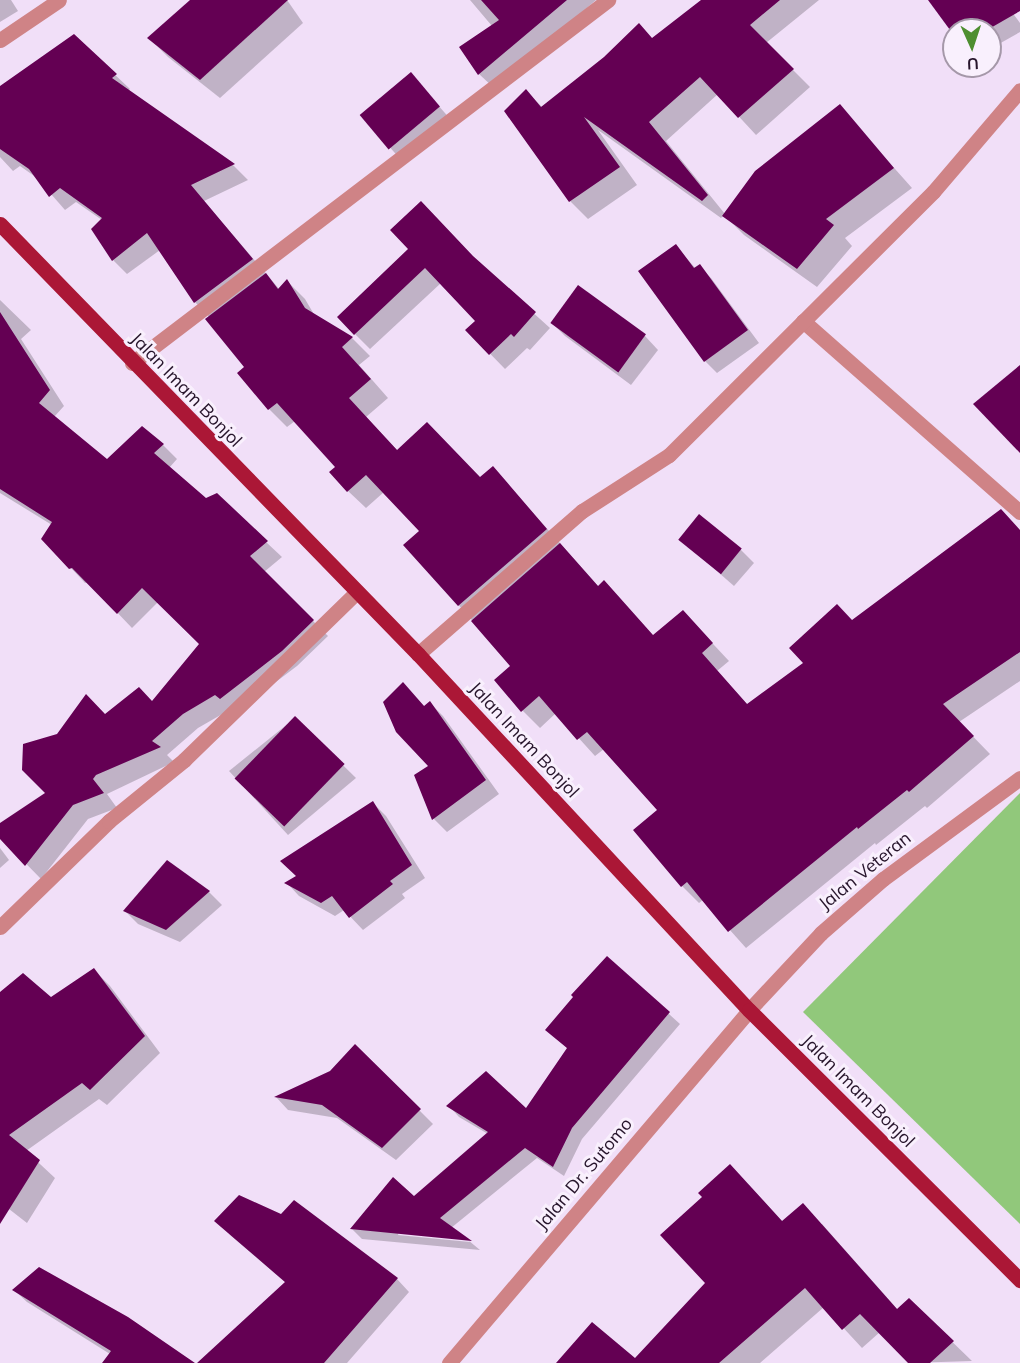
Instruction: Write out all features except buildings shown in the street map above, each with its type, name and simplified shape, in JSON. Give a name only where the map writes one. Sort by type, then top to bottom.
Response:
[{"type":"main road","name":"Jalan Imam Bonjol","points":[[0,225],[356,593],[418,654],[749,1010],[1020,1280]]},
{"type":"street","points":[[0,40],[59,0]]},
{"type":"street","points":[[132,363],[608,0]]},
{"type":"street","points":[[418,654],[582,512],[669,455],[933,192],[1020,90]]},
{"type":"street","points":[[803,321],[1020,512]]},
{"type":"street","points":[[0,927],[109,821],[184,760],[356,593]]},
{"type":"street","name":"Jalan Veteran","points":[[749,1010],[821,933],[874,886],[1020,778]]},
{"type":"street","name":"Jalan Dr. Sutomo","points":[[449,1363],[749,1010]]},
{"type":"green space","points":[[1020,793],[1020,1224],[803,1012]]}]
